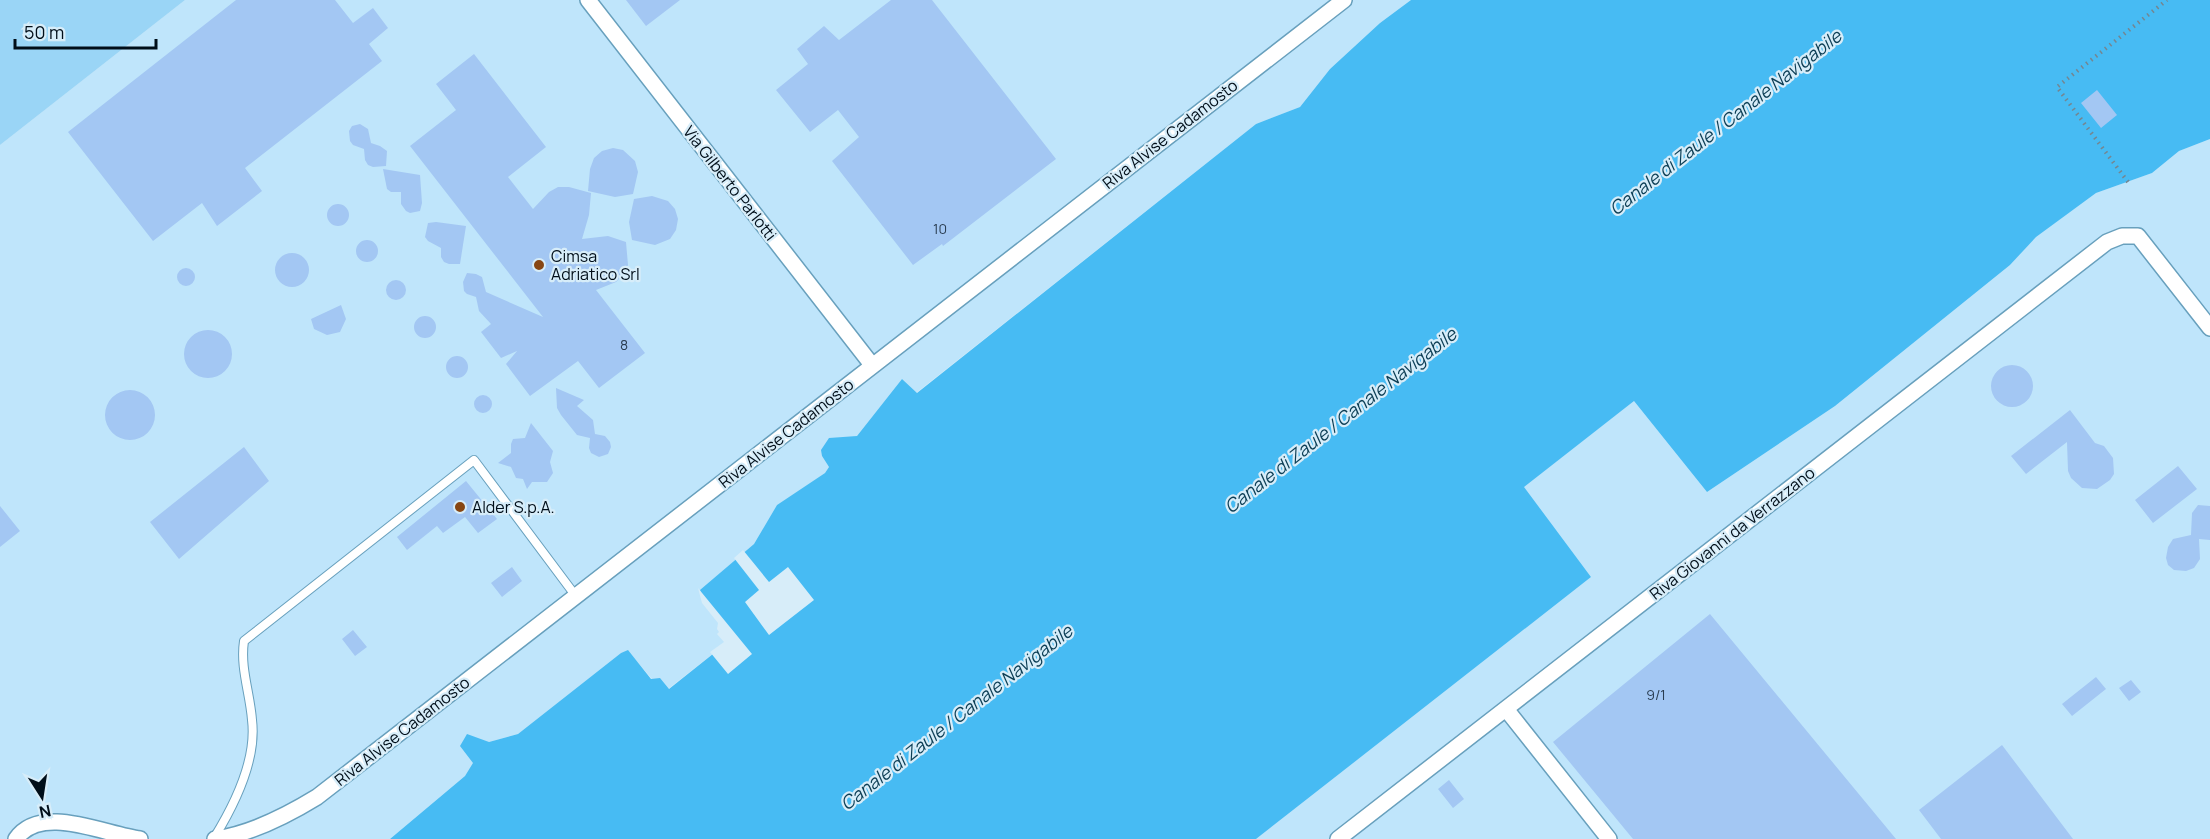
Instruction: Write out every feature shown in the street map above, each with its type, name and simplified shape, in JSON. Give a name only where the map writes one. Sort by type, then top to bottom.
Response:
[{"type":"street","name":"Via Gilberto Parlotti","points":[[588,0],[872,365]]},
{"type":"street","name":"Riva Alvise Cadamosto","points":[[214,839],[275,820],[317,797],[1344,0]]},
{"type":"street","name":"Riva Giovanni da Verrazzano","points":[[1338,839],[2107,242],[2122,236],[2138,236],[2210,328]]},
{"type":"street","points":[[1506,709],[1609,839]]},
{"type":"street","points":[[16,839],[37,823],[63,821],[121,837],[140,839]]},
{"type":"lane","points":[[214,839],[230,812],[250,756],[253,722],[242,656],[244,641],[474,460],[575,596]]},
{"type":"path","points":[[2128,182],[2057,87],[2168,0]]},
{"type":"shaded area","points":[[0,0],[185,0],[0,145]]},
{"type":"shaded area","points":[[185,0],[1411,0],[1380,23],[1330,69],[1300,107],[1256,124],[916,393],[902,379],[857,436],[822,456],[829,467],[825,473],[777,505],[754,544],[701,590],[722,622],[728,642],[668,689],[652,679],[628,651],[621,653],[518,734],[489,742],[465,776],[390,839],[0,839],[0,145]]},
{"type":"shaded area","points":[[2210,139],[2210,839],[1256,839],[1591,577],[1523,487],[1634,401],[1707,492],[1835,406],[2010,265],[2035,237],[2096,193],[2152,173],[2179,151]]},
{"type":"water","name":"Canale di Zaule / Canale Navigabile","points":[[1411,0],[2210,0],[2210,139],[2179,151],[2152,173],[2096,193],[2036,237],[2010,265],[1835,406],[1707,492],[1634,401],[1524,487],[1591,577],[1256,839],[390,839],[465,776],[473,763],[460,746],[467,734],[489,742],[518,734],[621,653],[628,650],[651,679],[660,678],[669,689],[728,642],[722,622],[704,602],[700,590],[754,544],[777,505],[825,473],[829,467],[821,450],[829,438],[857,436],[902,379],[917,393],[1256,124],[1300,107],[1330,69],[1380,23]]},
{"type":"pier","points":[[743,550],[769,582],[788,567],[814,600],[769,635],[745,602],[759,590],[734,558]]},
{"type":"pier","points":[[698,588],[752,654],[728,674],[710,652],[724,642],[717,634],[719,632],[718,623],[702,603]]},
{"type":"building","points":[[236,0],[335,0],[353,23],[373,8],[388,28],[369,44],[382,61],[245,168],[262,191],[217,226],[202,203],[153,241],[68,132]]},
{"type":"building","points":[[626,0],[680,0],[646,26]]},
{"type":"building","points":[[891,0],[932,0],[1056,159],[943,246],[942,244],[913,265],[832,161],[859,137],[838,110],[810,132],[776,90],[808,64],[797,49],[824,26],[839,40]]},
{"type":"building","name":"Cimsa Adriatico Srl","points":[[474,54],[546,147],[508,177],[533,209],[549,192],[558,187],[569,187],[591,193],[589,215],[582,239],[608,236],[626,242],[628,265],[624,274],[616,282],[596,290],[645,353],[599,388],[578,361],[530,396],[506,364],[517,351],[501,358],[481,332],[491,324],[479,311],[476,297],[464,291],[463,282],[467,273],[476,274],[482,277],[486,292],[543,317],[410,146],[456,110],[436,84]]},
{"type":"building","points":[[2097,90],[2117,115],[2101,128],[2081,103]]},
{"type":"building","points":[[360,124],[368,129],[371,143],[387,151],[386,166],[368,165],[364,149],[353,145],[350,141],[349,131],[352,126]]},
{"type":"building","points":[[613,148],[623,150],[635,161],[638,172],[633,194],[615,197],[588,191],[590,169],[594,158],[602,151]]},
{"type":"building","points":[[383,169],[420,175],[422,203],[420,211],[410,213],[406,211],[401,204],[401,192],[391,192],[387,189]]},
{"type":"building","points":[[652,196],[668,201],[675,209],[678,219],[676,230],[670,239],[655,245],[632,240],[629,222],[634,199]]},
{"type":"building","points":[[338,204],[346,207],[349,215],[346,223],[338,226],[330,223],[327,215],[330,207]]},
{"type":"building","points":[[428,223],[466,226],[460,264],[444,262],[441,257],[441,248],[425,237]]},
{"type":"building","points":[[367,240],[375,243],[378,251],[375,259],[367,262],[359,259],[356,251],[359,243]]},
{"type":"building","points":[[292,253],[304,258],[309,270],[304,282],[292,287],[280,282],[275,270],[280,258]]},
{"type":"building","points":[[182,268],[190,268],[195,273],[193,284],[182,286],[177,281],[177,273]]},
{"type":"building","points":[[396,280],[403,283],[406,290],[403,297],[396,300],[389,297],[386,290],[389,283]]},
{"type":"building","points":[[341,305],[346,319],[340,332],[327,335],[314,329],[311,319]]},
{"type":"building","points":[[425,316],[433,319],[436,327],[433,335],[425,338],[417,335],[414,327],[417,319]]},
{"type":"building","points":[[203,330],[213,330],[225,337],[232,349],[232,359],[225,371],[213,378],[203,378],[188,367],[184,359],[184,349],[195,334]]},
{"type":"building","points":[[457,356],[465,359],[468,367],[465,375],[457,378],[449,375],[446,367],[449,359]]},
{"type":"building","points":[[2012,365],[2020,366],[2027,371],[2032,378],[2032,394],[2027,401],[2020,406],[2012,407],[2004,406],[1997,401],[1992,394],[1991,386],[1992,378],[1997,371],[2004,366]]},
{"type":"building","points":[[556,388],[584,400],[577,406],[593,420],[595,434],[605,436],[610,442],[611,447],[608,454],[599,457],[591,453],[590,438],[577,435],[561,415],[557,408]]},
{"type":"building","points":[[130,390],[148,397],[155,415],[148,433],[130,440],[112,433],[105,415],[112,397]]},
{"type":"building","points":[[483,395],[489,398],[492,404],[489,410],[483,413],[477,410],[474,404],[477,398]]},
{"type":"building","points":[[2070,410],[2095,443],[2104,446],[2113,458],[2114,474],[2110,480],[2097,489],[2082,488],[2071,478],[2068,471],[2067,442],[2026,474],[2011,456]]},
{"type":"building","points":[[531,423],[553,451],[550,462],[553,473],[547,482],[532,482],[527,489],[523,479],[516,478],[511,467],[498,463],[511,453],[513,439],[525,438]]},
{"type":"building","points":[[244,447],[269,481],[179,559],[150,522]]},
{"type":"building","points":[[2178,466],[2197,489],[2153,523],[2135,500]]},
{"type":"building","name":"Alder S.p.A.","points":[[466,481],[497,519],[478,533],[465,517],[443,533],[437,526],[407,550],[397,537]]},
{"type":"building","points":[[2198,505],[2210,506],[2210,540],[2199,539],[2200,559],[2194,568],[2186,571],[2174,570],[2168,565],[2166,558],[2168,547],[2173,539],[2191,535],[2192,513]]},
{"type":"building","points":[[0,506],[20,531],[0,547]]},
{"type":"building","points":[[512,567],[522,581],[502,597],[491,583]]},
{"type":"building","points":[[1710,614],[1896,839],[1633,839],[1553,742]]},
{"type":"building","points":[[353,630],[367,647],[355,656],[342,639]]},
{"type":"building","points":[[2096,677],[2106,689],[2072,716],[2062,704]]},
{"type":"building","points":[[2131,680],[2141,692],[2129,701],[2119,688]]},
{"type":"building","points":[[2002,745],[2073,839],[1941,839],[1919,810]]},
{"type":"building","points":[[1449,780],[1464,799],[1453,808],[1438,789]]},
{"type":"place","name":"Cimsa Adriatico Srl","points":[[539,265]]},
{"type":"place","name":"Alder S.p.A.","points":[[460,507]]}]
